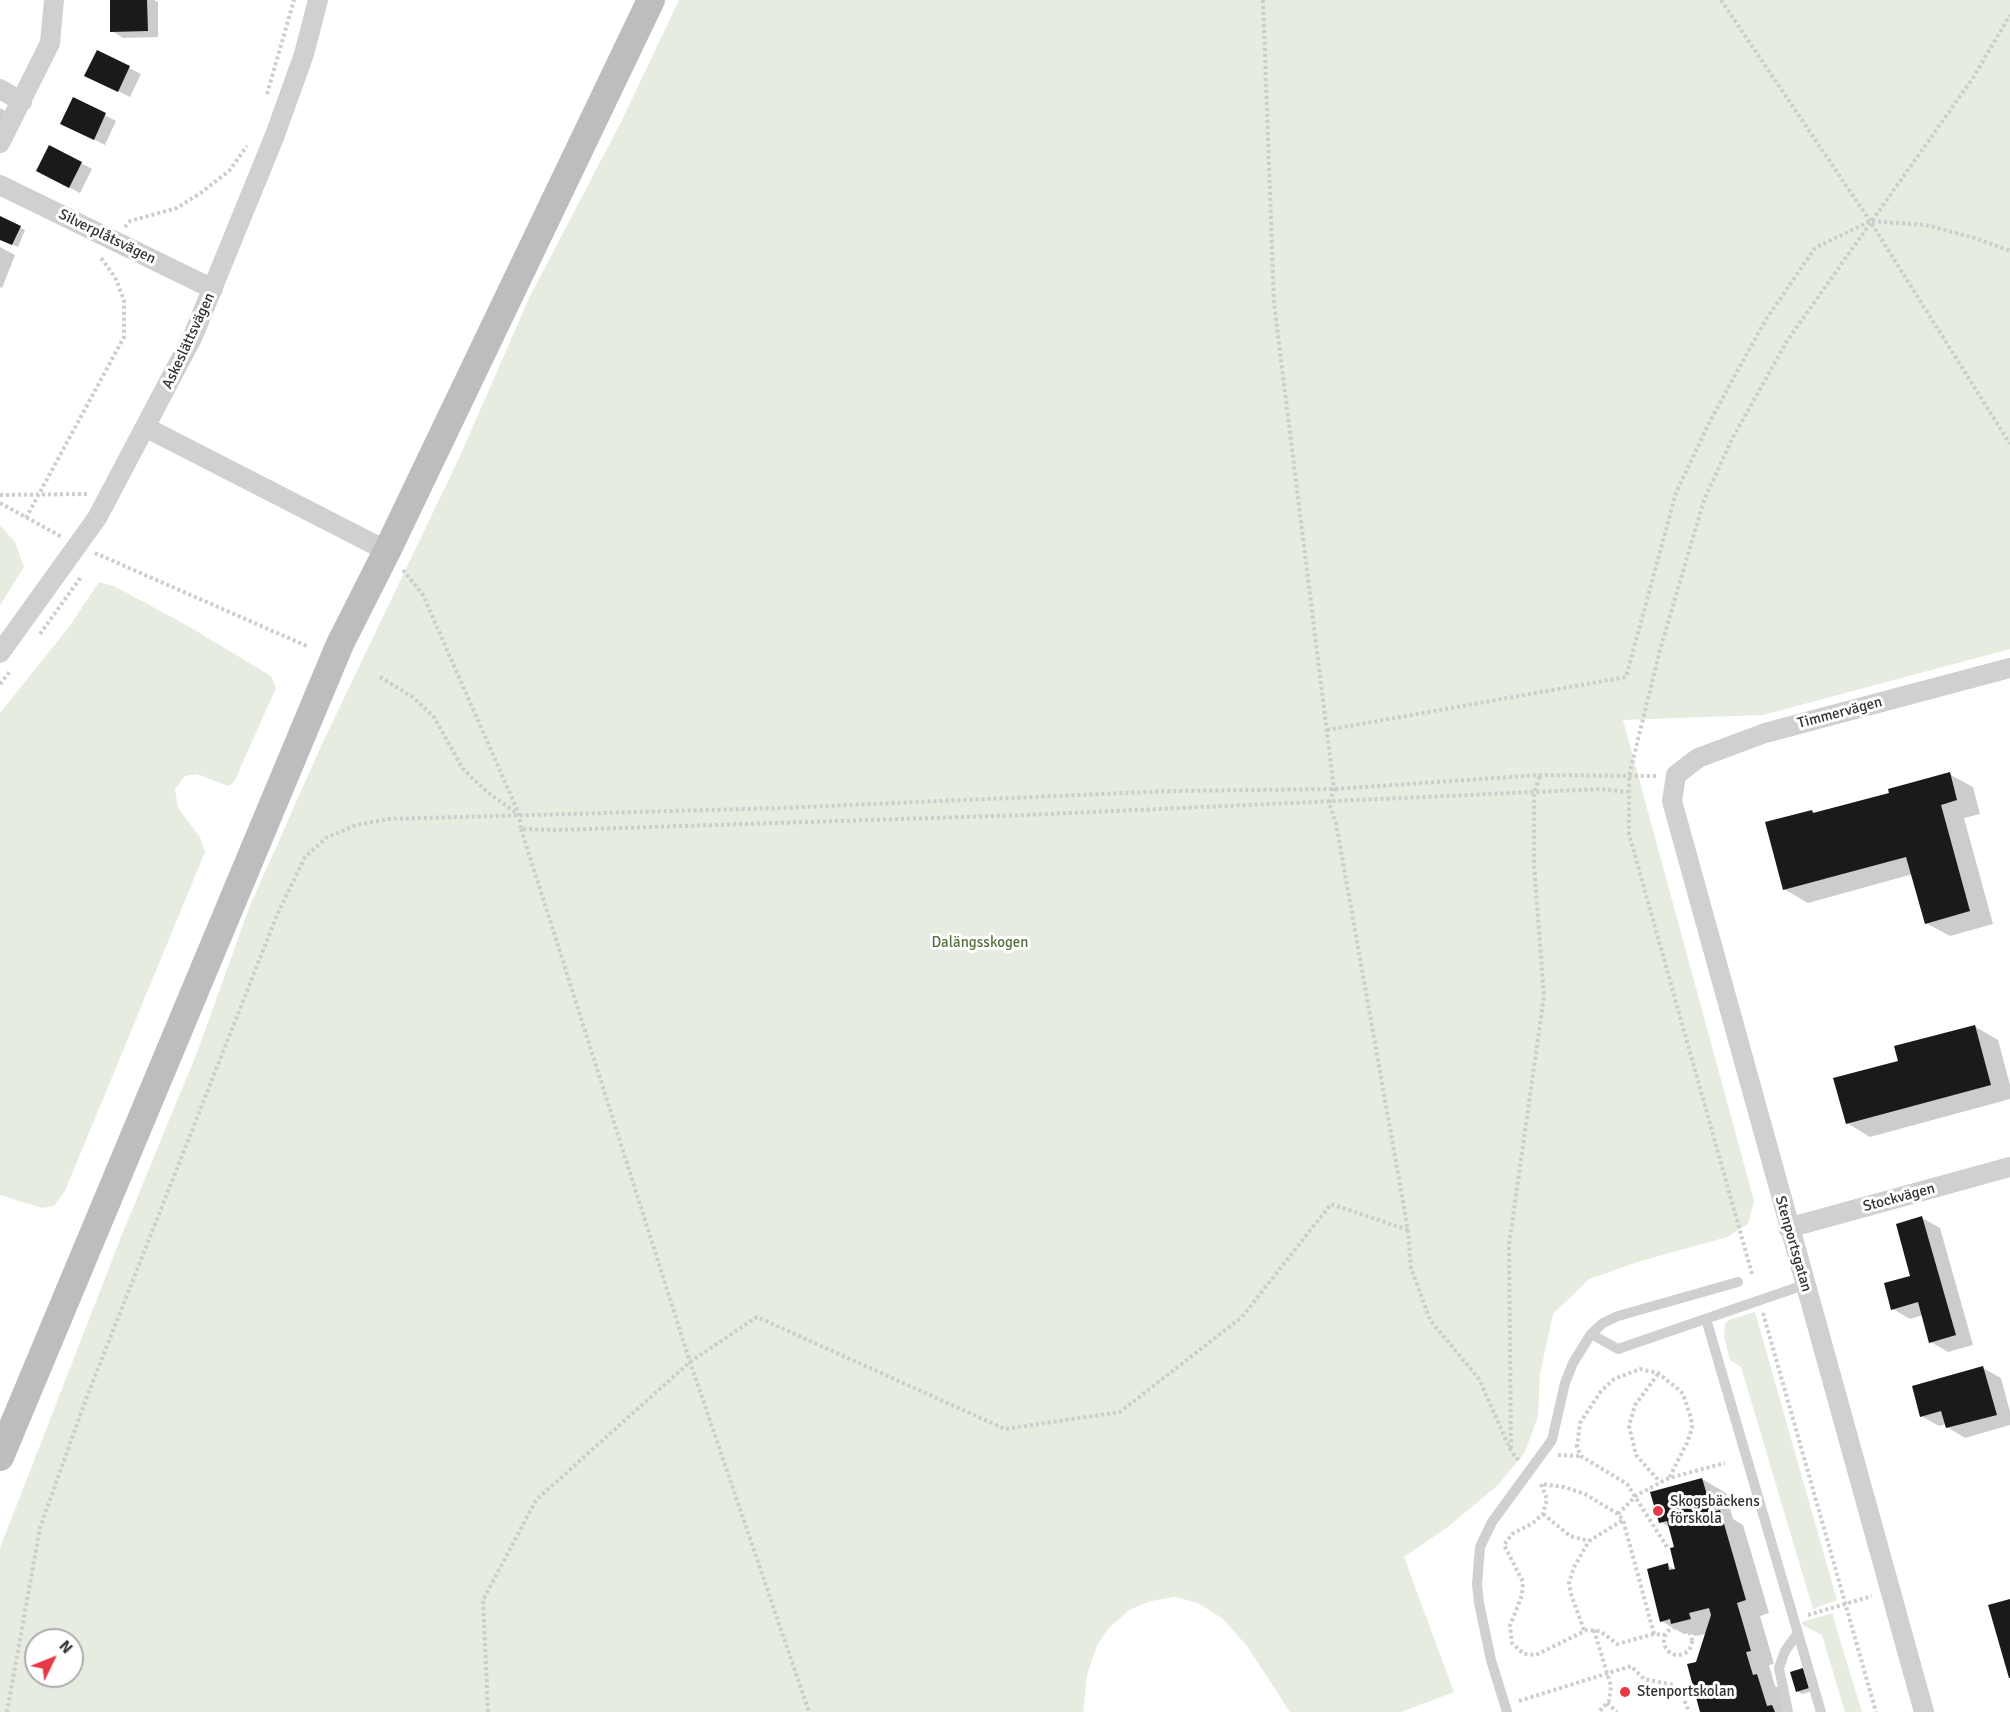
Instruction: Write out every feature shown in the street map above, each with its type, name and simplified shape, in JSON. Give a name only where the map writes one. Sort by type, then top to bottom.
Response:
[{"type":"main road","points":[[0,1456],[340,644],[387,551],[651,0]]},
{"type":"street","points":[[0,143],[50,43],[54,0]]},
{"type":"street","name":"Askeslättsvägen","points":[[0,653],[78,545],[110,494],[147,428],[193,336],[275,135],[304,54],[318,0]]},
{"type":"street","points":[[0,89],[22,102]]},
{"type":"street","name":"Silverplåtsvägen","points":[[0,185],[213,289]]},
{"type":"street","points":[[147,428],[387,551]]},
{"type":"street","name":"Timmervägen","points":[[1676,775],[1698,758],[1765,734],[2010,668]]},
{"type":"street","name":"Stenportsgatan","points":[[1676,775],[1672,801],[1682,844],[1924,1712]]},
{"type":"street","name":"Stockvägen","points":[[1788,1228],[2010,1167]]},
{"type":"lane","points":[[1506,1709],[1491,1660],[1479,1603],[1477,1584],[1480,1547],[1492,1522],[1552,1440],[1572,1363],[1591,1334],[1618,1316],[1738,1282]]},
{"type":"lane","points":[[1591,1334],[1618,1349],[1804,1285]]},
{"type":"lane","points":[[1706,1319],[1821,1712]]},
{"type":"lane","points":[[1788,1712],[1779,1668],[1785,1651],[1798,1633]]},
{"type":"path","points":[[264,102],[294,0]]},
{"type":"path","points":[[1263,0],[1274,303],[1334,789],[1329,803],[1336,823],[1408,1230],[1411,1268],[1430,1320],[1479,1378],[1511,1451],[1529,1474]]},
{"type":"path","points":[[1721,0],[1870,220],[2010,444]]},
{"type":"path","points":[[1875,1712],[1629,834],[1627,792],[1660,650],[1704,500],[1732,439],[1787,341],[1870,220],[1973,78],[2010,15]]},
{"type":"path","points":[[104,260],[130,220],[177,208],[202,192],[229,171],[250,141]]},
{"type":"path","points":[[1327,730],[1626,677],[1666,522],[1676,493],[1710,420],[1765,321],[1815,248],[1870,220],[1926,225],[1978,239],[2010,251]]},
{"type":"path","points":[[26,518],[124,337],[126,318],[124,300],[116,277],[104,260],[94,253]]},
{"type":"path","points":[[0,495],[110,494]]},
{"type":"path","points":[[0,503],[78,545],[309,647]]},
{"type":"path","points":[[387,551],[423,595],[519,815],[521,829],[690,1362],[809,1712]]},
{"type":"path","points":[[380,677],[414,698],[434,717],[463,769],[486,791],[519,815]]},
{"type":"path","points":[[1511,1451],[1509,1245],[1544,996],[1534,866],[1534,794],[1540,775]]},
{"type":"path","points":[[7,1712],[39,1528],[143,1253],[277,915],[305,857],[326,838],[356,825],[389,819],[768,808],[1171,791],[1334,789],[1540,775],[1676,775]]},
{"type":"path","points":[[521,829],[557,830],[1329,803],[1601,789],[1627,792]]},
{"type":"path","points":[[488,1712],[483,1600],[536,1500],[690,1362],[757,1317],[1005,1429],[1120,1412],[1242,1317],[1331,1204],[1408,1230]]},
{"type":"path","points":[[1667,1547],[1637,1495],[1628,1484],[1581,1456],[1576,1440],[1586,1411],[1614,1379],[1640,1369],[1648,1369],[1683,1394],[1692,1428],[1669,1478]]},
{"type":"path","points":[[1658,1374],[1635,1405],[1629,1426],[1636,1455],[1660,1482]]},
{"type":"path","points":[[1618,1514],[1637,1495],[1660,1482],[1725,1463]]},
{"type":"path","points":[[1654,1634],[1623,1520],[1618,1514],[1585,1494],[1564,1487],[1541,1484],[1547,1499],[1543,1514],[1533,1523],[1512,1534],[1504,1545],[1523,1582],[1522,1595],[1515,1606],[1509,1637],[1519,1651],[1536,1654],[1584,1630],[1594,1630],[1617,1644],[1654,1634],[1665,1635],[1676,1627],[1684,1629],[1692,1640],[1689,1649],[1681,1654],[1672,1654],[1664,1644],[1665,1635]]},
{"type":"path","points":[[1543,1514],[1570,1536],[1589,1541]]},
{"type":"path","points":[[1584,1630],[1569,1583],[1574,1567],[1589,1541],[1623,1520]]},
{"type":"path","points":[[1794,1619],[1891,1590]]},
{"type":"path","points":[[1594,1630],[1611,1686],[1607,1703],[1599,1712]]},
{"type":"path","points":[[1506,1709],[1631,1666],[1644,1679],[1674,1685],[1680,1690],[1689,1712]]},
{"type":"path","points":[[1607,1703],[1617,1712]]},
{"type":"green space","name":"Dalängsskogen","points":[[679,0],[2010,0],[2010,649],[1763,715],[1623,720],[1754,1201],[1748,1224],[1727,1237],[1641,1261],[1589,1279],[1553,1314],[1540,1374],[1538,1416],[1525,1452],[1498,1485],[1449,1526],[1404,1557],[1454,1692],[1401,1712],[1290,1712],[1247,1646],[1223,1619],[1198,1603],[1175,1597],[1151,1601],[1129,1610],[1108,1629],[1097,1645],[1087,1675],[1083,1712],[0,1712],[0,1548],[123,1232],[198,1050],[249,908],[322,744],[460,456],[530,296],[621,122]]},
{"type":"green space","points":[[0,525],[15,542],[24,567],[0,605]]},
{"type":"green space","points":[[99,582],[116,587],[188,626],[271,676],[276,688],[234,782],[228,786],[197,774],[185,776],[175,789],[178,808],[200,837],[205,852],[65,1191],[54,1206],[42,1208],[0,1195],[0,713],[69,627]]},
{"type":"green space","points":[[1755,1312],[1837,1600],[1813,1609],[1741,1367],[1730,1360],[1724,1337],[1725,1323]]},
{"type":"green space","points":[[1833,1613],[1862,1712],[1845,1712],[1822,1635],[1802,1625],[1802,1622]]},
{"type":"building","points":[[110,0],[147,0],[148,31],[110,32]]},
{"type":"building","points":[[97,50],[130,66],[118,92],[84,76]]},
{"type":"building","points":[[73,97],[106,113],[94,140],[60,124]]},
{"type":"building","points":[[49,145],[82,162],[69,188],[36,171]]},
{"type":"building","points":[[0,216],[21,226],[12,245],[0,240]]},
{"type":"building","points":[[1950,772],[1957,800],[1941,805],[1970,911],[1925,924],[1906,857],[1783,890],[1765,822],[1812,810],[1813,813],[1889,793],[1888,789]]},
{"type":"building","points":[[1975,1025],[1991,1085],[1846,1124],[1833,1078],[1898,1061],[1894,1046]]},
{"type":"building","points":[[1922,1216],[1956,1335],[1929,1343],[1918,1302],[1891,1310],[1884,1283],[1910,1276],[1896,1224]]},
{"type":"building","points":[[1983,1366],[1997,1415],[1946,1428],[1941,1411],[1920,1417],[1912,1386]]},
{"type":"building","points":[[1702,1478],[1712,1512],[1720,1510],[1746,1600],[1737,1603],[1751,1651],[1746,1652],[1753,1675],[1757,1674],[1767,1706],[1772,1705],[1775,1712],[1700,1712],[1687,1664],[1696,1662],[1711,1615],[1709,1608],[1689,1613],[1691,1619],[1671,1624],[1670,1619],[1660,1622],[1647,1569],[1668,1563],[1669,1570],[1675,1569],[1670,1548],[1674,1547],[1667,1521],[1659,1523],[1650,1492]]},
{"type":"building","points":[[2010,1599],[2010,1678],[2009,1678],[1988,1605]]},
{"type":"building","points":[[1803,1668],[1809,1688],[1796,1692],[1790,1672]]},
{"type":"place","name":"Skogsbäckens förskola","points":[[1658,1511]]},
{"type":"place","name":"Stenportskolan","points":[[1625,1692]]}]
